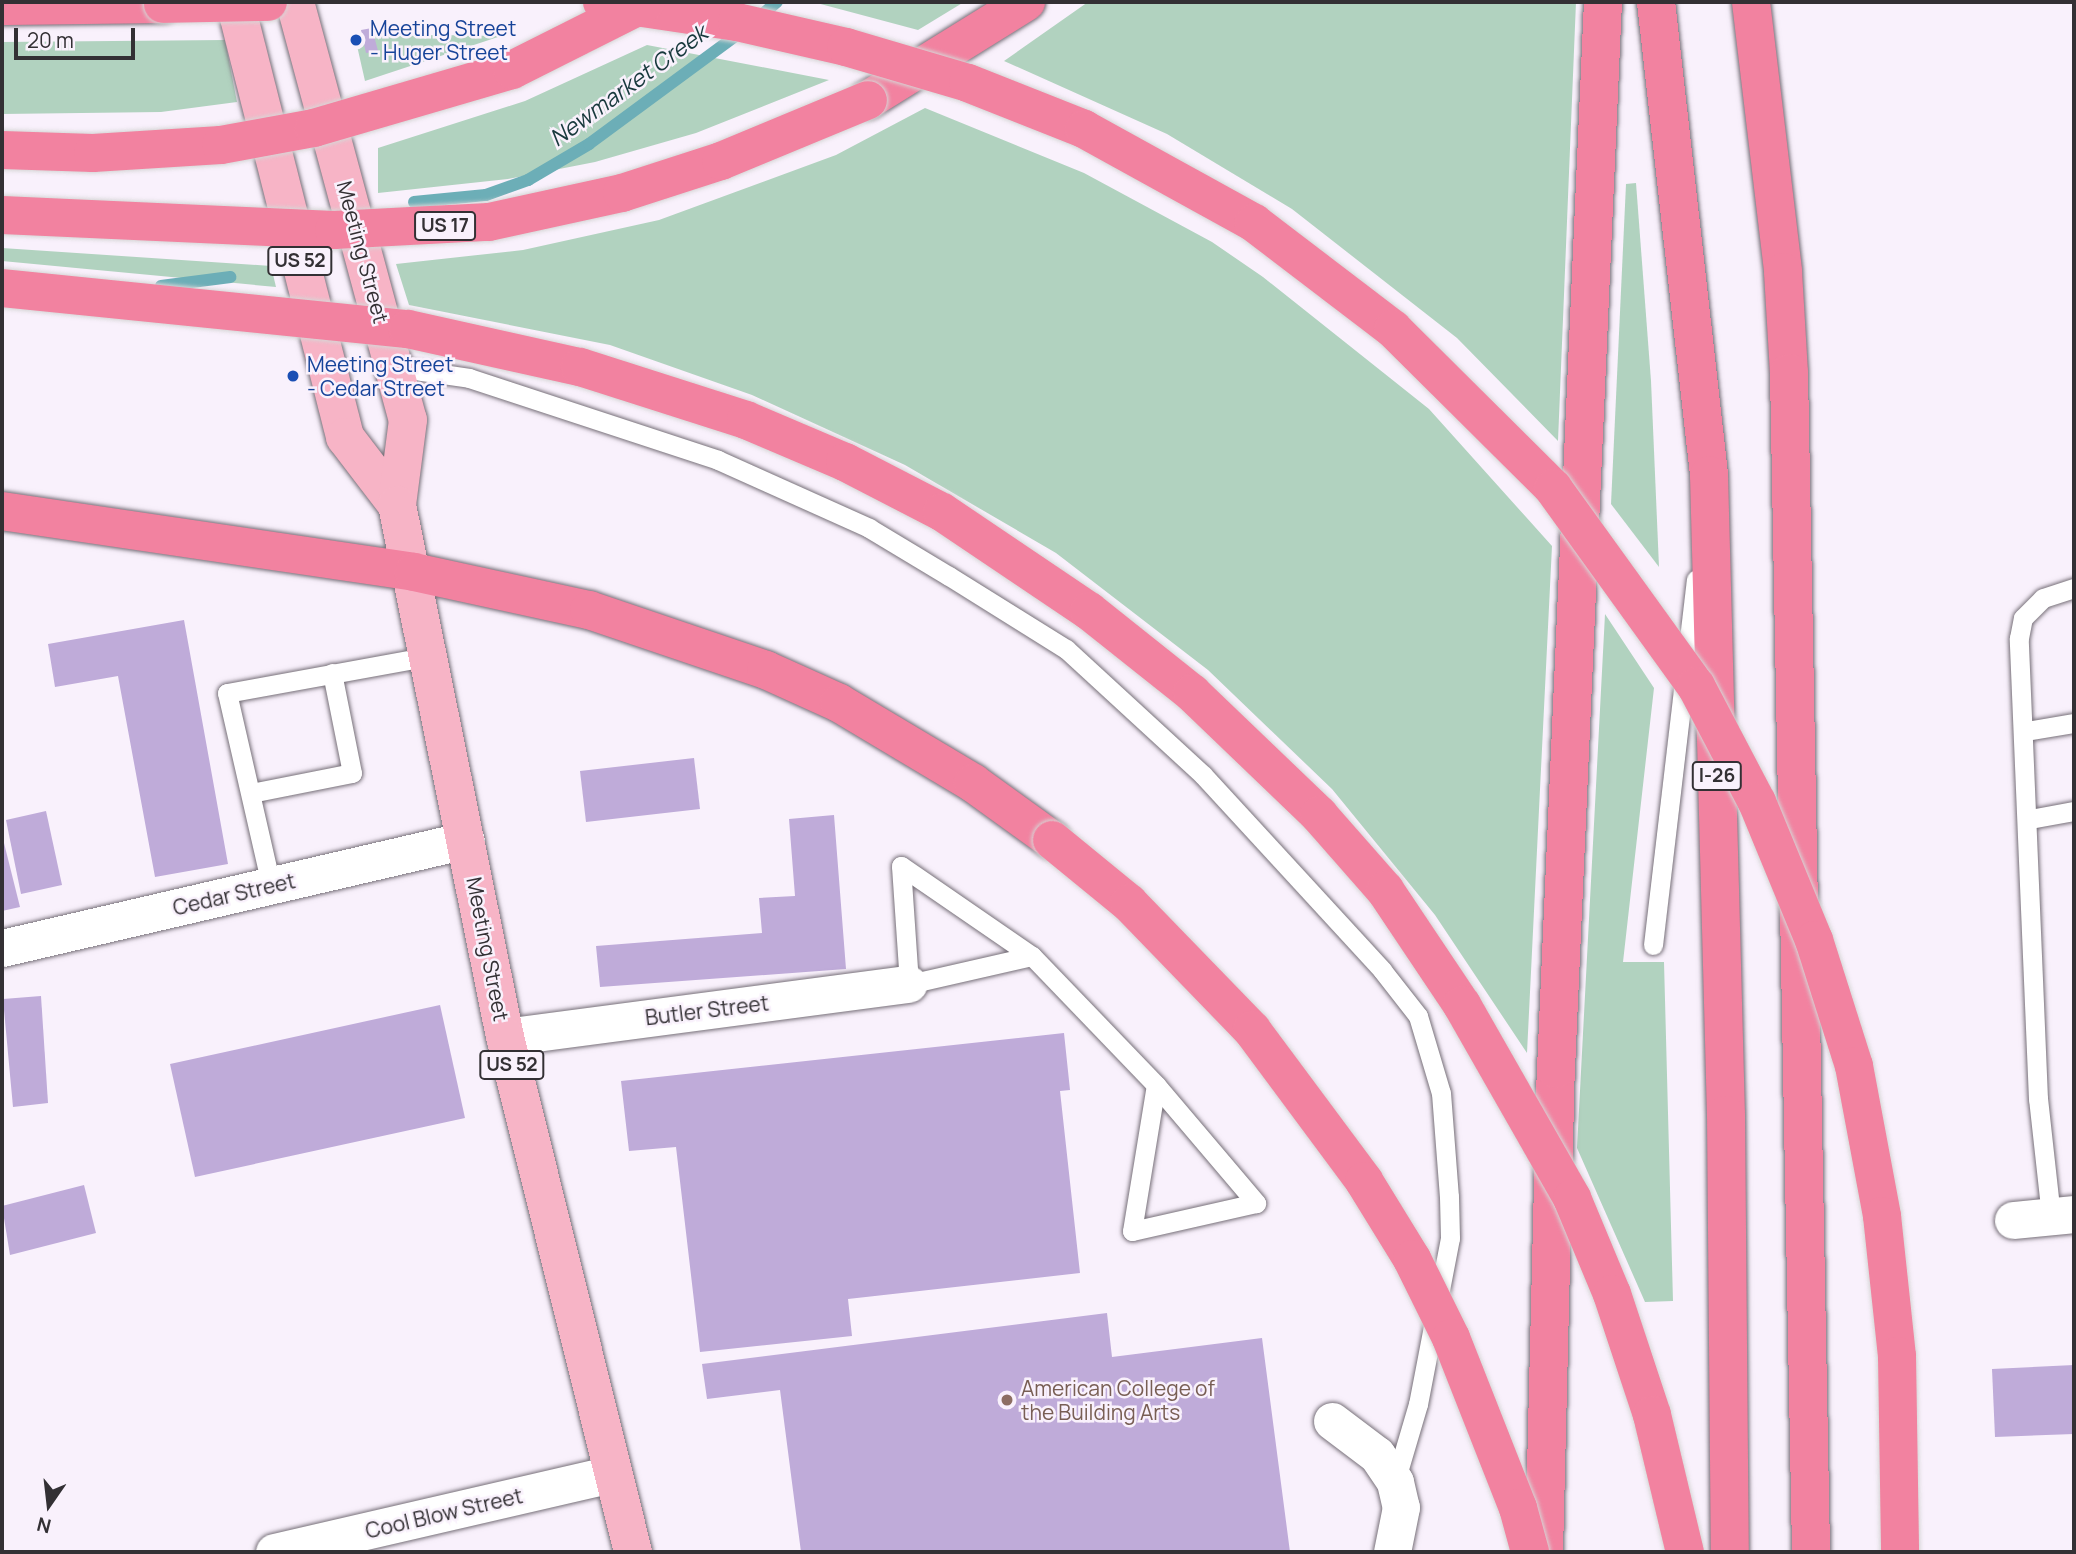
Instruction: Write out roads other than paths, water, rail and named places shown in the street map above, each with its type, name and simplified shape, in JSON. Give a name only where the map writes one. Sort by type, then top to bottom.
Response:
[{"type":"highway","points":[[2,6],[268,2]]},
{"type":"highway","points":[[603,2],[737,22],[846,47],[968,83],[1084,129],[1254,223],[1393,329],[1553,488],[1696,686],[1757,802],[1814,940],[1853,1066],[1882,1216],[1897,1356],[1900,1552]]},
{"type":"highway","points":[[2,150],[93,153],[221,145],[314,128],[512,70],[647,2]]},
{"type":"highway","name":"US 17","points":[[2,215],[334,230],[489,222],[622,193],[795,131],[868,100],[1026,2]]},
{"type":"highway","points":[[1544,1552],[1556,1069],[1603,2]]},
{"type":"highway","name":"I-26","points":[[1656,2],[1709,475],[1726,1115],[1730,1552]]},
{"type":"highway","points":[[1751,2],[1789,373],[1811,1552]]},
{"type":"highway","points":[[2,288],[408,329],[580,367],[746,420],[845,462],[942,512],[1089,611],[1192,693],[1319,815],[1384,890],[1462,1004],[1566,1186],[1612,1294],[1652,1415],[1685,1552]]},
{"type":"highway","points":[[2,511],[414,572],[589,610],[766,670],[902,740],[1052,840],[1129,904],[1252,1030],[1364,1181],[1412,1259],[1451,1338],[1518,1508],[1530,1552]]},
{"type":"main road","name":"Meeting Street","points":[[235,2],[345,437],[397,505]]},
{"type":"main road","name":"Meeting Street","points":[[295,2],[408,420],[397,505],[414,572],[505,1037],[633,1552]]},
{"type":"street","name":"Cedar Street","points":[[2,948],[466,840]]},
{"type":"street","name":"Butler Street","points":[[505,1037],[909,984]]},
{"type":"street","points":[[2014,1220],[2063,1215]]},
{"type":"street","points":[[1332,1422],[1377,1455],[1395,1482],[1401,1507],[1392,1552]]},
{"type":"street","name":"Cool Blow Street","points":[[274,1552],[613,1474]]},
{"type":"lane","points":[[394,367],[481,382],[718,460],[869,528],[949,576],[1066,649],[1203,775],[1382,970],[1418,1016],[1441,1093],[1450,1197],[1451,1238],[1418,1404],[1395,1482]]},
{"type":"lane","points":[[1653,946],[1709,475]]},
{"type":"lane","points":[[2063,1215],[2038,1100],[2030,819],[2019,638],[2023,618],[2043,598],[2074,588]]},
{"type":"lane","points":[[271,885],[227,693],[430,656]]},
{"type":"lane","points":[[251,793],[352,773],[332,673]]},
{"type":"lane","points":[[2026,731],[2074,723]]},
{"type":"lane","points":[[2030,819],[2074,811]]},
{"type":"lane","points":[[1032,956],[909,984],[901,866],[1032,956],[1156,1085],[1256,1203],[1132,1231],[1156,1085]]},
{"type":"waterway","name":"Newmarket Creek","points":[[756,20],[777,2]]},
{"type":"waterway","name":"Newmarket Creek","points":[[414,202],[486,195],[528,180],[589,144],[742,31]]},
{"type":"waterway","name":"Newmarket Creek","points":[[161,286],[230,277]]},
{"type":"place","name":"Meeting Street - Huger Street","points":[[356,40]]},
{"type":"place","name":"Meeting Street - Cedar Street","points":[[293,376]]},
{"type":"place","name":"American College of the Building Arts","points":[[1007,1400]]}]
